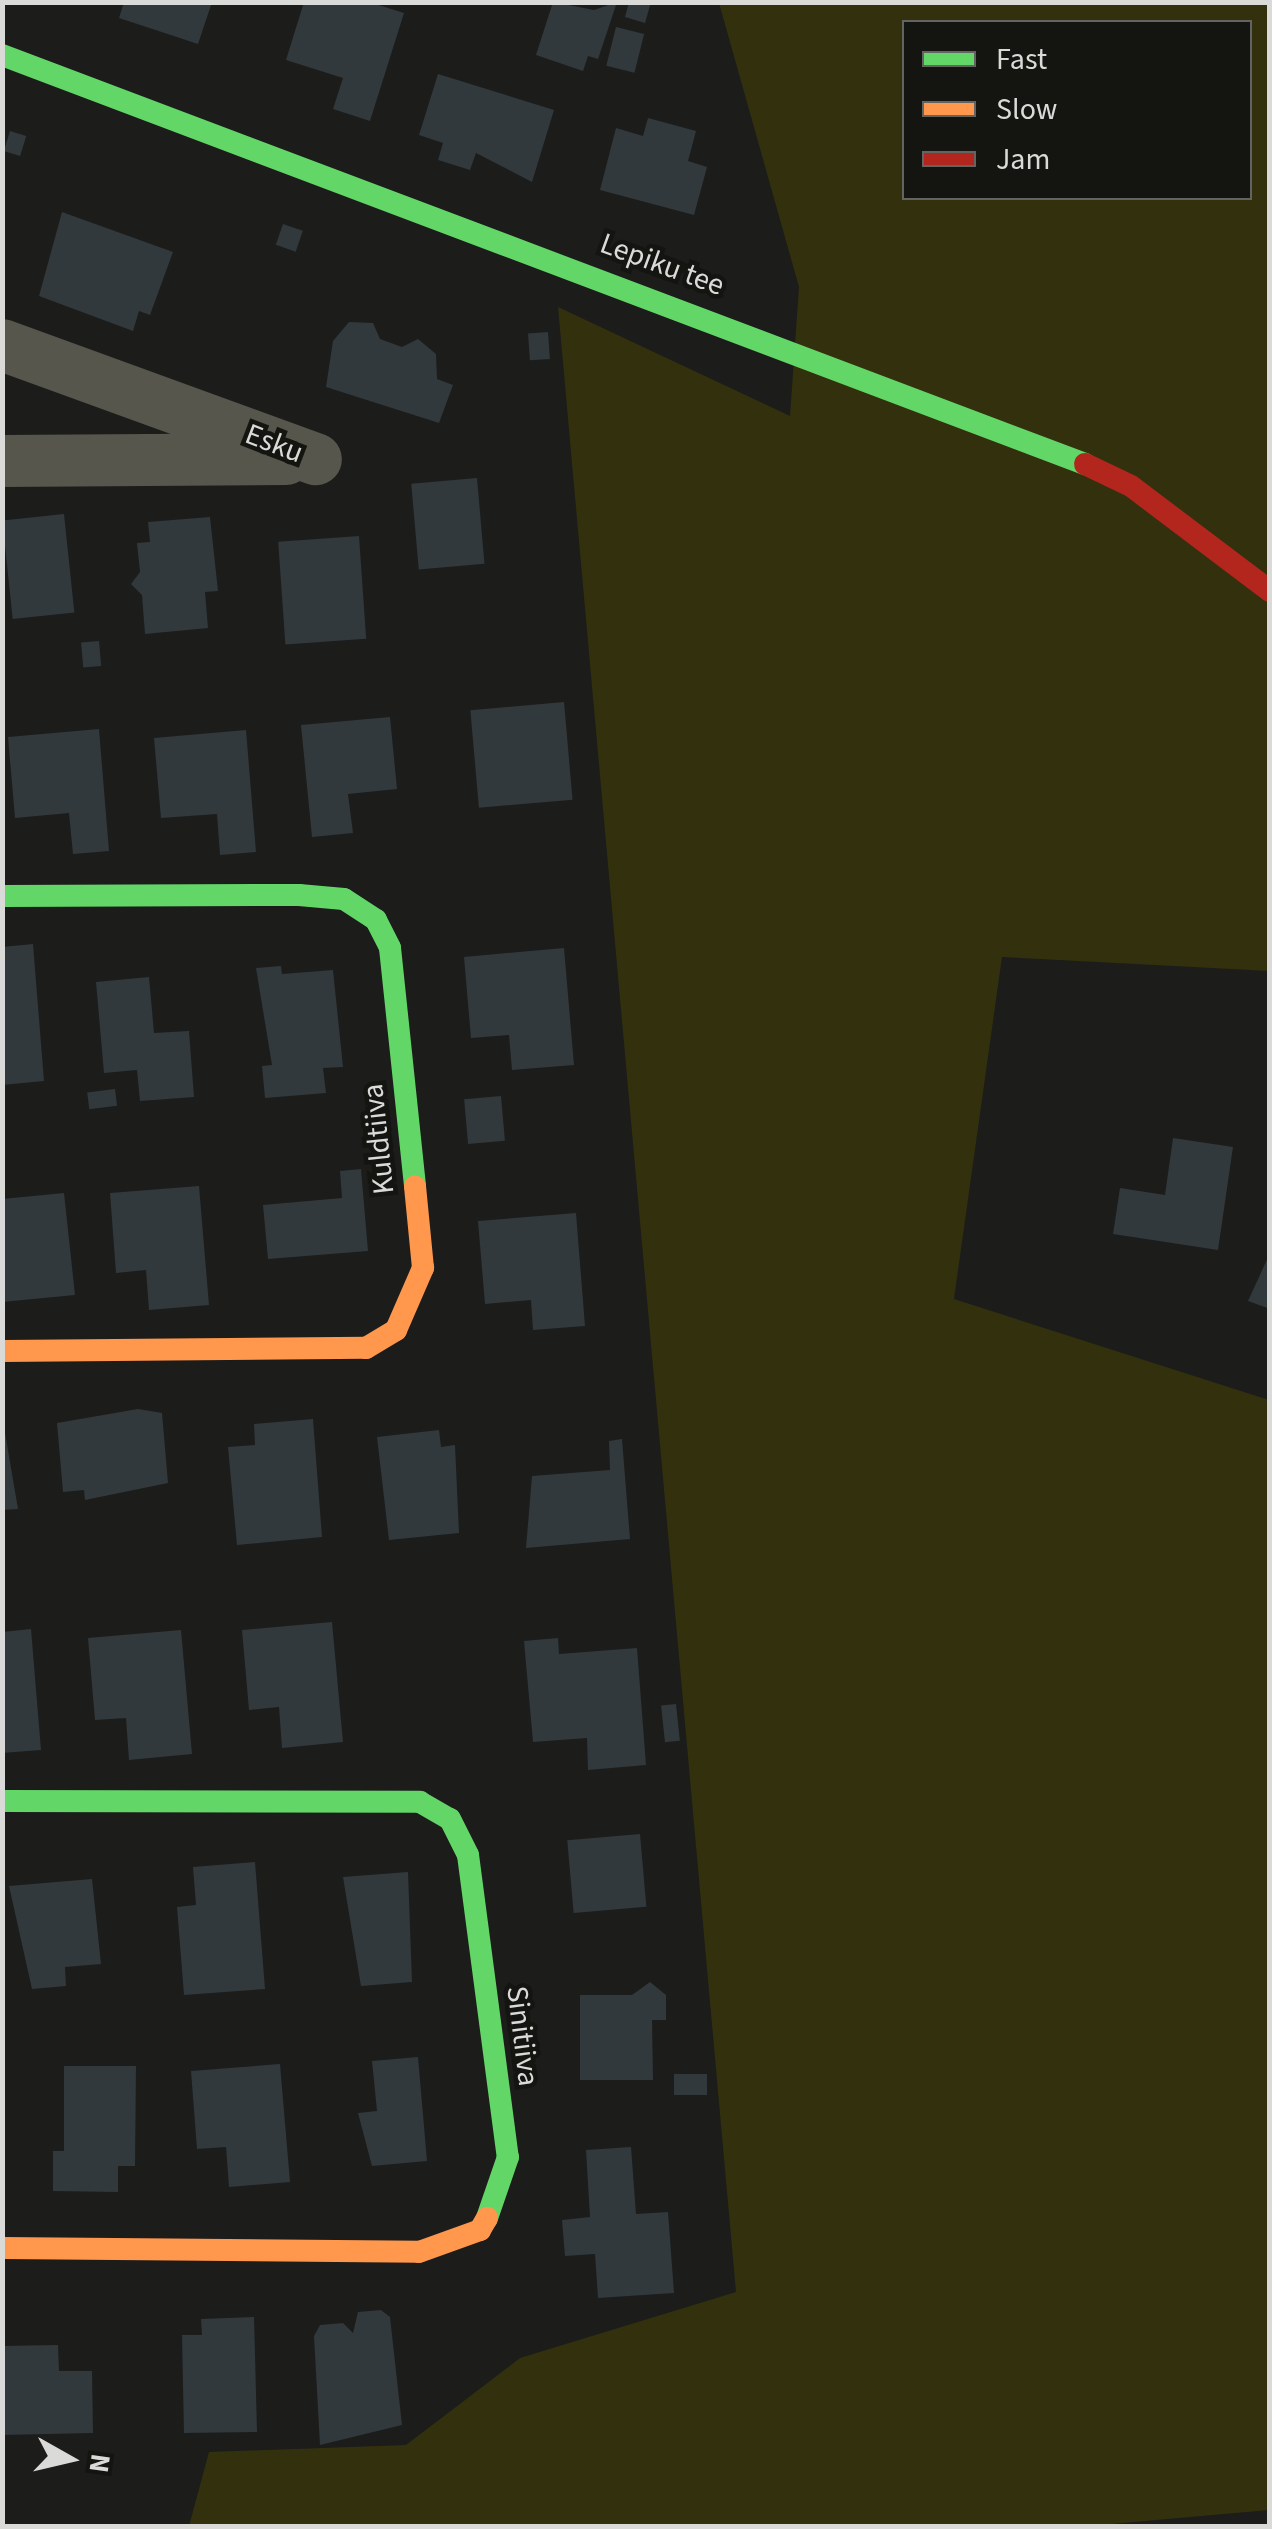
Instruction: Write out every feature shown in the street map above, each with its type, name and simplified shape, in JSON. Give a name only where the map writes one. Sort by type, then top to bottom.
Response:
[{"type":"street","name":"Lepiku tee","points":[[2,55],[1000,425],[1131,486],[1270,591]]},
{"type":"street","name":"Esku","points":[[2,345],[316,459],[2,461]]},
{"type":"street","name":"Kuldtiiva","points":[[2,896],[299,895],[344,900],[376,920],[390,948],[423,1268],[396,1330],[366,1348],[2,1350]]},
{"type":"street","name":"Sinitiiva","points":[[2,1801],[420,1802],[450,1819],[468,1855],[508,2157],[500,2198],[480,2230],[418,2252],[2,2248]]},
{"type":"shaded area","points":[[719,3],[1269,3],[1269,971],[1002,957],[954,1299],[1269,1400],[1269,2510],[1089,2526],[189,2526],[209,2452],[406,2445],[520,2358],[736,2292],[558,307],[790,416],[799,287]]},
{"type":"building","points":[[124,2],[212,2],[198,44],[119,18]]},
{"type":"building","points":[[304,2],[369,2],[404,13],[370,121],[333,109],[343,78],[286,60]]},
{"type":"building","points":[[553,2],[594,10],[617,2],[598,59],[588,56],[583,71],[536,55]]},
{"type":"building","points":[[629,2],[651,2],[645,23],[625,17]]},
{"type":"building","points":[[616,27],[644,34],[634,73],[606,66]]},
{"type":"building","points":[[438,74],[554,110],[532,182],[476,153],[470,170],[438,160],[443,143],[419,135]]},
{"type":"building","points":[[648,118],[696,131],[688,161],[707,167],[694,215],[600,190],[616,128],[643,136]]},
{"type":"building","points":[[10,131],[26,136],[20,156],[4,151]]},
{"type":"building","points":[[62,212],[173,252],[150,315],[139,311],[133,331],[39,296]]},
{"type":"building","points":[[283,224],[303,231],[296,252],[276,245]]},
{"type":"building","points":[[349,322],[373,323],[380,339],[402,347],[418,339],[436,354],[437,379],[453,385],[439,423],[326,387],[333,341]]},
{"type":"building","points":[[548,332],[550,359],[530,360],[528,333]]},
{"type":"building","points":[[477,478],[484,564],[419,569],[411,484]]},
{"type":"building","points":[[64,514],[74,612],[13,619],[2,520]]},
{"type":"building","points":[[210,517],[218,591],[205,592],[208,628],[145,634],[142,595],[131,584],[140,572],[137,543],[150,542],[148,522]]},
{"type":"building","points":[[359,536],[366,639],[285,644],[278,542]]},
{"type":"building","points":[[99,641],[101,666],[83,667],[81,643]]},
{"type":"building","points":[[564,702],[573,800],[479,808],[470,710]]},
{"type":"building","points":[[390,717],[397,789],[348,794],[353,833],[312,837],[301,725]]},
{"type":"building","points":[[99,729],[109,851],[73,854],[69,813],[15,818],[8,737]]},
{"type":"building","points":[[246,730],[256,852],[220,855],[217,814],[161,818],[154,738]]},
{"type":"building","points":[[33,944],[44,1081],[2,1085],[2,947]]},
{"type":"building","points":[[564,948],[574,1065],[512,1070],[509,1035],[471,1038],[464,957]]},
{"type":"building","points":[[281,966],[282,974],[333,970],[343,1067],[323,1068],[326,1093],[265,1098],[262,1066],[272,1065],[256,968]]},
{"type":"building","points":[[149,977],[154,1033],[189,1031],[194,1097],[140,1101],[137,1070],[104,1073],[96,982]]},
{"type":"building","points":[[115,1089],[117,1106],[89,1109],[87,1092]]},
{"type":"building","points":[[501,1096],[505,1141],[468,1144],[464,1099]]},
{"type":"building","points":[[1173,1138],[1233,1147],[1218,1250],[1113,1234],[1120,1188],[1165,1195]]},
{"type":"building","points":[[361,1169],[368,1251],[268,1259],[263,1205],[342,1198],[340,1171]]},
{"type":"building","points":[[199,1186],[209,1305],[149,1310],[146,1270],[116,1273],[110,1193]]},
{"type":"building","points":[[64,1193],[75,1295],[2,1302],[2,1199]]},
{"type":"building","points":[[576,1213],[585,1326],[533,1330],[531,1300],[485,1304],[478,1221]]},
{"type":"building","points":[[1270,1253],[1270,1309],[1248,1301]]},
{"type":"building","points":[[138,1409],[162,1413],[168,1483],[85,1500],[84,1490],[63,1492],[57,1423]]},
{"type":"building","points":[[2,1415],[18,1509],[2,1510]]},
{"type":"building","points":[[313,1419],[322,1537],[237,1545],[228,1447],[255,1445],[254,1424]]},
{"type":"building","points":[[439,1430],[441,1447],[455,1445],[459,1533],[389,1540],[377,1437]]},
{"type":"building","points":[[622,1439],[630,1539],[526,1548],[532,1476],[610,1470],[609,1441]]},
{"type":"building","points":[[332,1622],[343,1742],[282,1748],[279,1707],[249,1710],[242,1630]]},
{"type":"building","points":[[31,1629],[41,1750],[2,1753],[2,1632]]},
{"type":"building","points":[[181,1630],[192,1754],[129,1760],[126,1718],[95,1720],[88,1638]]},
{"type":"building","points":[[558,1638],[559,1654],[637,1648],[646,1765],[588,1770],[587,1738],[533,1742],[524,1641]]},
{"type":"building","points":[[676,1704],[680,1741],[665,1742],[661,1706]]},
{"type":"building","points":[[640,1834],[646,1907],[574,1913],[567,1840]]},
{"type":"building","points":[[255,1862],[265,1989],[184,1995],[177,1907],[196,1905],[193,1867]]},
{"type":"building","points":[[408,1872],[412,1982],[361,1986],[343,1877]]},
{"type":"building","points":[[92,1879],[101,1964],[65,1967],[66,1986],[32,1989],[9,1886]]},
{"type":"building","points":[[650,1982],[666,1995],[666,2020],[652,2020],[653,2080],[580,2080],[580,1995],[632,1995]]},
{"type":"building","points":[[418,2057],[427,2161],[372,2166],[358,2113],[377,2111],[372,2061]]},
{"type":"building","points":[[280,2064],[290,2182],[229,2187],[226,2147],[197,2149],[191,2071]]},
{"type":"building","points":[[64,2066],[136,2066],[135,2166],[118,2166],[118,2192],[53,2191],[53,2151],[64,2151]]},
{"type":"building","points":[[674,2074],[707,2074],[707,2095],[674,2095]]},
{"type":"building","points":[[631,2147],[636,2214],[668,2212],[674,2293],[598,2298],[595,2254],[565,2256],[562,2220],[590,2217],[586,2150]]},
{"type":"building","points":[[381,2310],[390,2317],[402,2425],[320,2445],[314,2336],[320,2325],[343,2323],[353,2333],[358,2312]]},
{"type":"building","points":[[254,2317],[257,2432],[184,2433],[182,2335],[202,2335],[201,2319]]},
{"type":"building","points":[[58,2345],[59,2371],[92,2371],[93,2433],[2,2435],[2,2346]]},
{"type":"traffic: fast","points":[[2,55],[1085,464]]},
{"type":"traffic: fast","points":[[2,896],[299,895],[344,899],[376,920],[390,948],[415,1186]]},
{"type":"traffic: fast","points":[[2,1801],[420,1802],[450,1819],[468,1855],[508,2157],[487,2218]]},
{"type":"traffic: slow","points":[[2,1351],[366,1348],[396,1330],[423,1268],[415,1186]]},
{"type":"traffic: slow","points":[[2,2248],[419,2252],[480,2230],[487,2218]]},
{"type":"traffic: jam","points":[[1085,464],[1131,486],[1270,591]]}]
